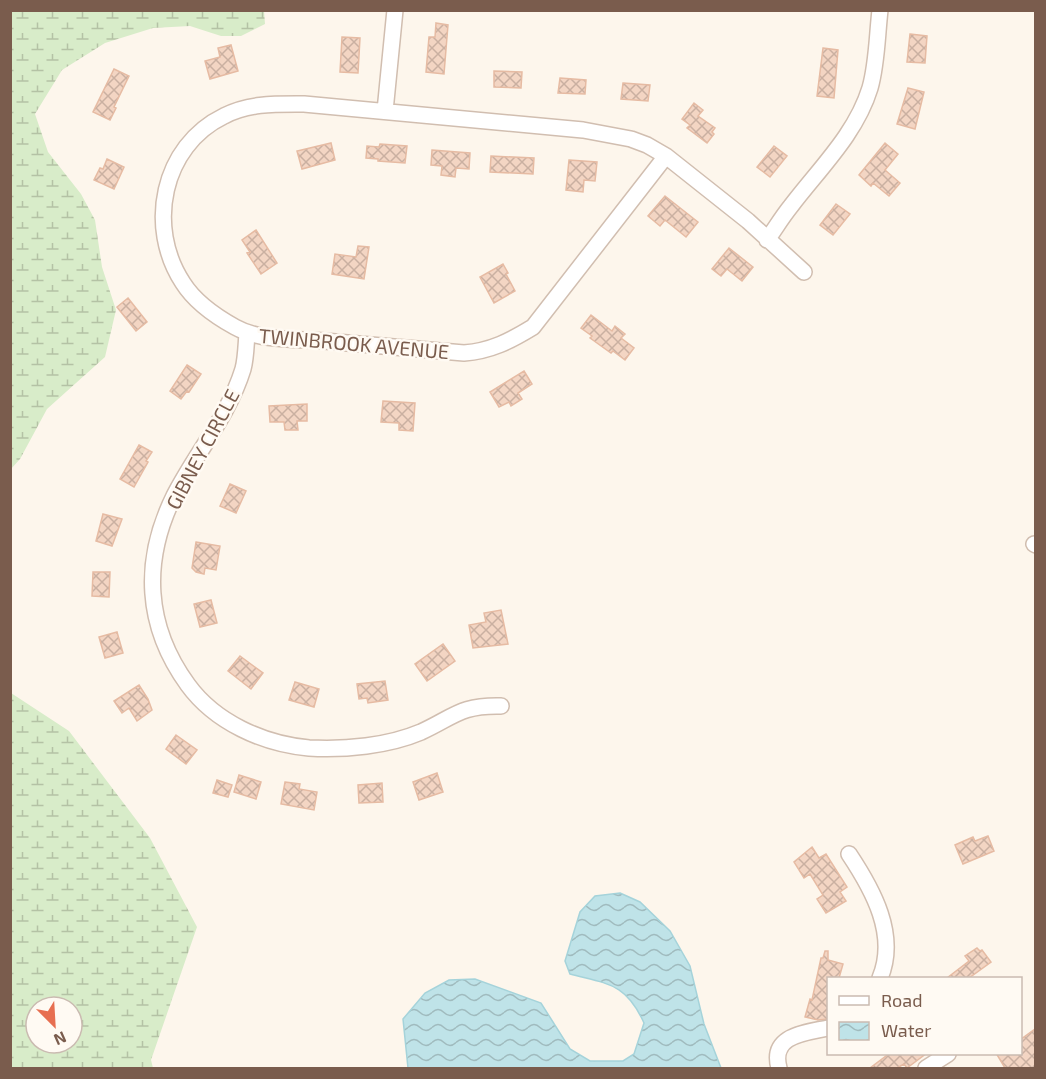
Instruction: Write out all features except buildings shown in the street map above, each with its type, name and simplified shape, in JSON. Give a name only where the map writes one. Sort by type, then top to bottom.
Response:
[{"type":"street","points":[[385,111],[395,10]]},
{"type":"street","points":[[767,240],[850,130],[866,102],[876,54],[880,10]]},
{"type":"street","name":"TWINBROOK AVENUE","points":[[666,156],[533,327],[509,342],[480,352],[464,353],[248,333],[207,309],[184,285],[175,270],[162,222],[166,189],[177,159],[198,133],[210,123],[247,107],[304,104],[584,130],[631,139],[666,156],[748,221],[804,272]]},
{"type":"street","name":"GIBNEY CIRCLE","points":[[248,333],[244,366],[238,384],[230,402],[174,496],[157,540],[152,594],[156,620],[164,645],[177,669],[192,691],[212,710],[233,725],[283,744],[309,748],[383,742],[421,732],[462,711],[483,706],[501,706]]},
{"type":"street","points":[[849,854],[871,888],[885,931],[888,946],[886,963],[880,977]]},
{"type":"street","points":[[779,1068],[776,1057],[780,1047],[792,1036],[827,1028]]},
{"type":"street","points":[[926,1068],[945,1055]]},
{"type":"green space","points":[[11,10],[264,11],[265,24],[241,36],[221,36],[190,26],[153,28],[105,43],[62,70],[35,114],[48,152],[81,194],[95,220],[102,267],[116,310],[105,357],[47,409],[20,459],[11,469]]},
{"type":"green space","points":[[11,693],[69,731],[150,838],[197,927],[151,1060],[153,1068],[11,1068]]},
{"type":"water","points":[[620,893],[640,902],[670,931],[690,966],[704,1024],[721,1068],[408,1068],[403,1019],[425,993],[449,980],[475,979],[541,1003],[570,1049],[590,1061],[623,1061],[634,1054],[644,1023],[630,1000],[623,993],[605,983],[570,974],[565,961],[580,912],[595,896]]}]
